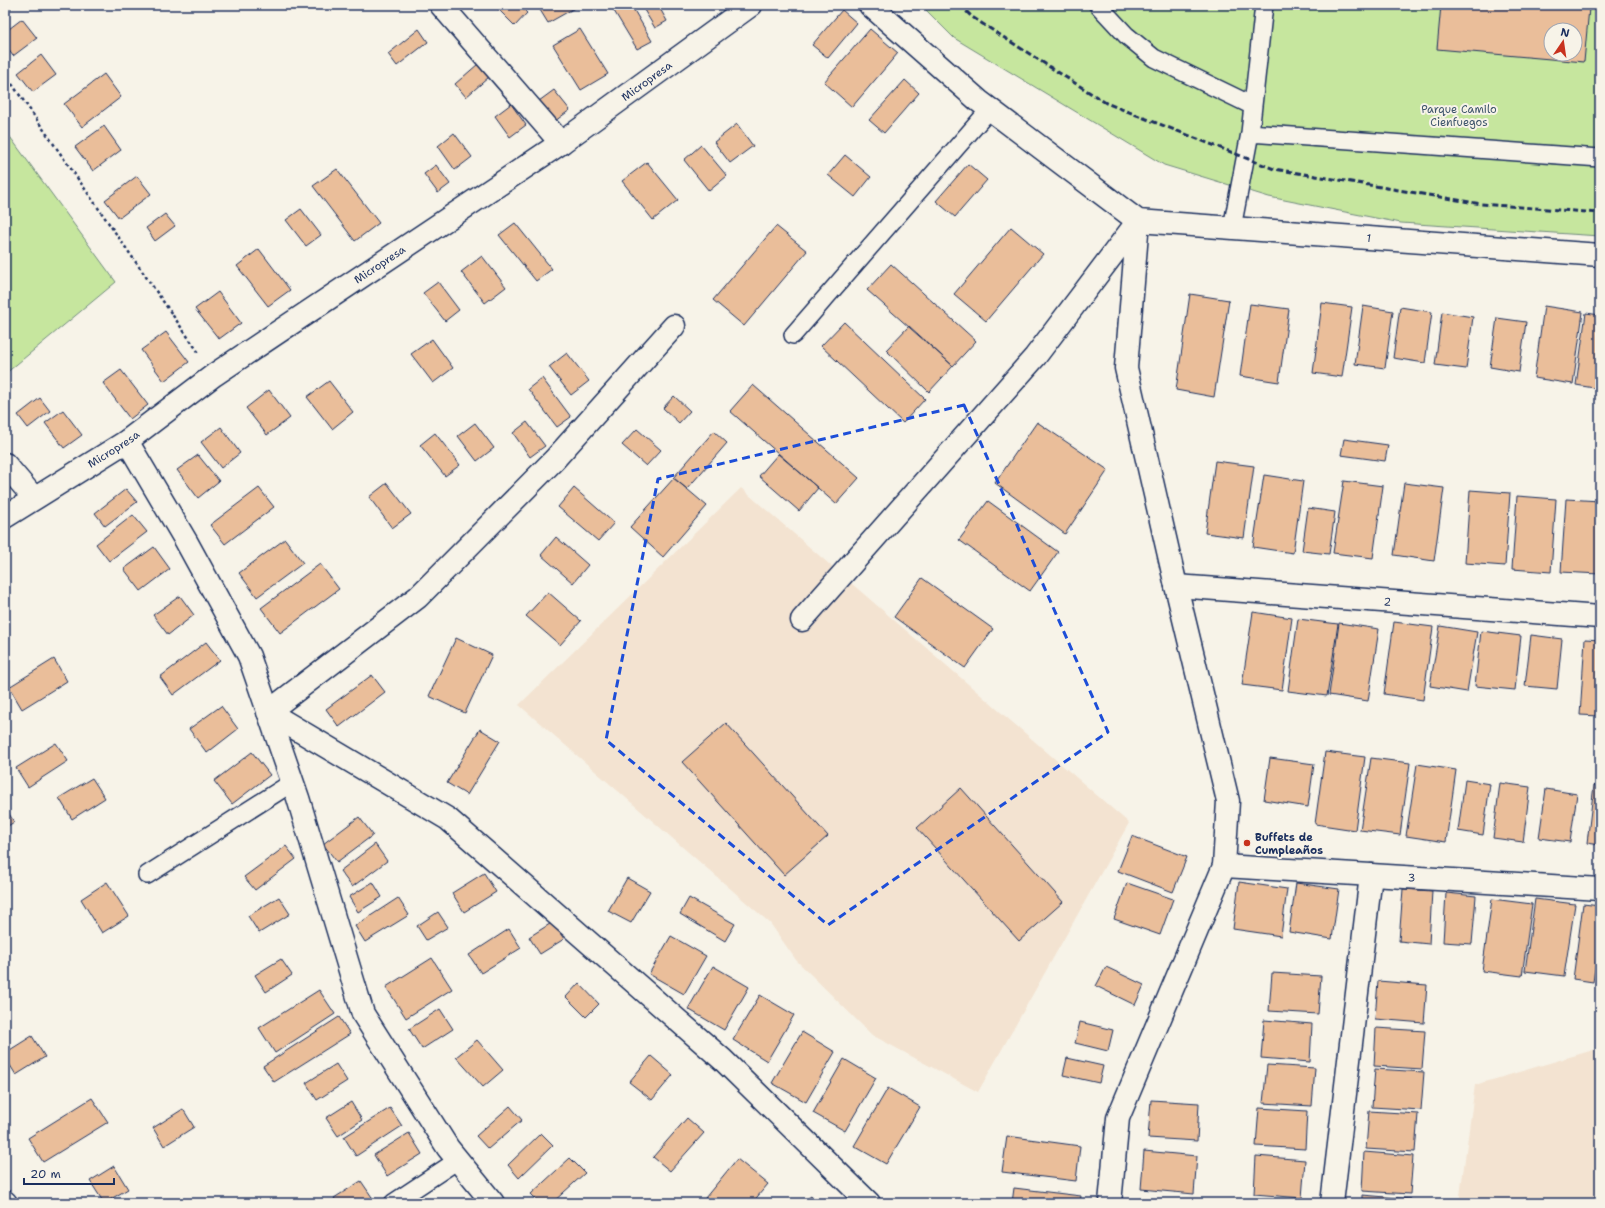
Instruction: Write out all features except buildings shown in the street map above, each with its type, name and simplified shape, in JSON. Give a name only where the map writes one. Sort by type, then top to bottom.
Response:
[{"type":"street","points":[[441,5],[561,143]]},
{"type":"street","name":"Micropresa","points":[[5,517],[127,441],[214,375],[561,143],[750,5]]},
{"type":"street","points":[[870,5],[990,109],[1138,221]]},
{"type":"street","points":[[1110,1203],[1118,1118],[1224,866],[1228,801],[1176,586],[1126,368],[1138,221]]},
{"type":"street","points":[[802,620],[1035,357],[1138,221]]},
{"type":"street","name":"1","points":[[1138,221],[1600,255]]},
{"type":"street","points":[[268,712],[418,597],[554,460],[674,326]]},
{"type":"street","points":[[127,441],[186,541],[249,656],[293,782],[363,1014],[448,1148],[493,1203]]},
{"type":"street","points":[[5,464],[34,498]]},
{"type":"street","name":"2","points":[[1176,586],[1600,617]]},
{"type":"street","points":[[268,712],[448,819],[723,1060],[869,1203]]},
{"type":"street","name":"3","points":[[1224,866],[1600,889]]},
{"type":"street","points":[[1332,1203],[1371,875]]},
{"type":"lane","points":[[1098,5],[1126,35],[1154,58],[1253,106]]},
{"type":"lane","points":[[1232,228],[1250,133],[1264,5]]},
{"type":"lane","points":[[793,335],[990,109]]},
{"type":"lane","points":[[1250,133],[1600,158]]},
{"type":"lane","points":[[147,875],[293,782]]},
{"type":"lane","points":[[393,1203],[458,1160]]},
{"type":"path","points":[[5,74],[214,375]]},
{"type":"highlighted area","points":[[964,405],[1108,732],[828,925],[606,740],[658,479]]},
{"type":"shaded area","points":[[741,488],[1129,823],[978,1092],[872,1035],[796,960],[770,923],[519,705]]},
{"type":"shaded area","points":[[1600,1048],[1600,1203],[1459,1203],[1475,1085]]},
{"type":"green space","name":"Parque Camilo Cienfuegos","points":[[921,5],[1600,5],[1600,236],[1401,223],[1269,197],[1164,165],[954,38]]},
{"type":"green space","points":[[5,130],[116,282],[5,374]]},
{"type":"railway","points":[[960,5],[972,17],[1106,103],[1274,169],[1481,204],[1600,213]]},
{"type":"place","name":"Buffets de Cumpleaños","points":[[1247,843]]}]
